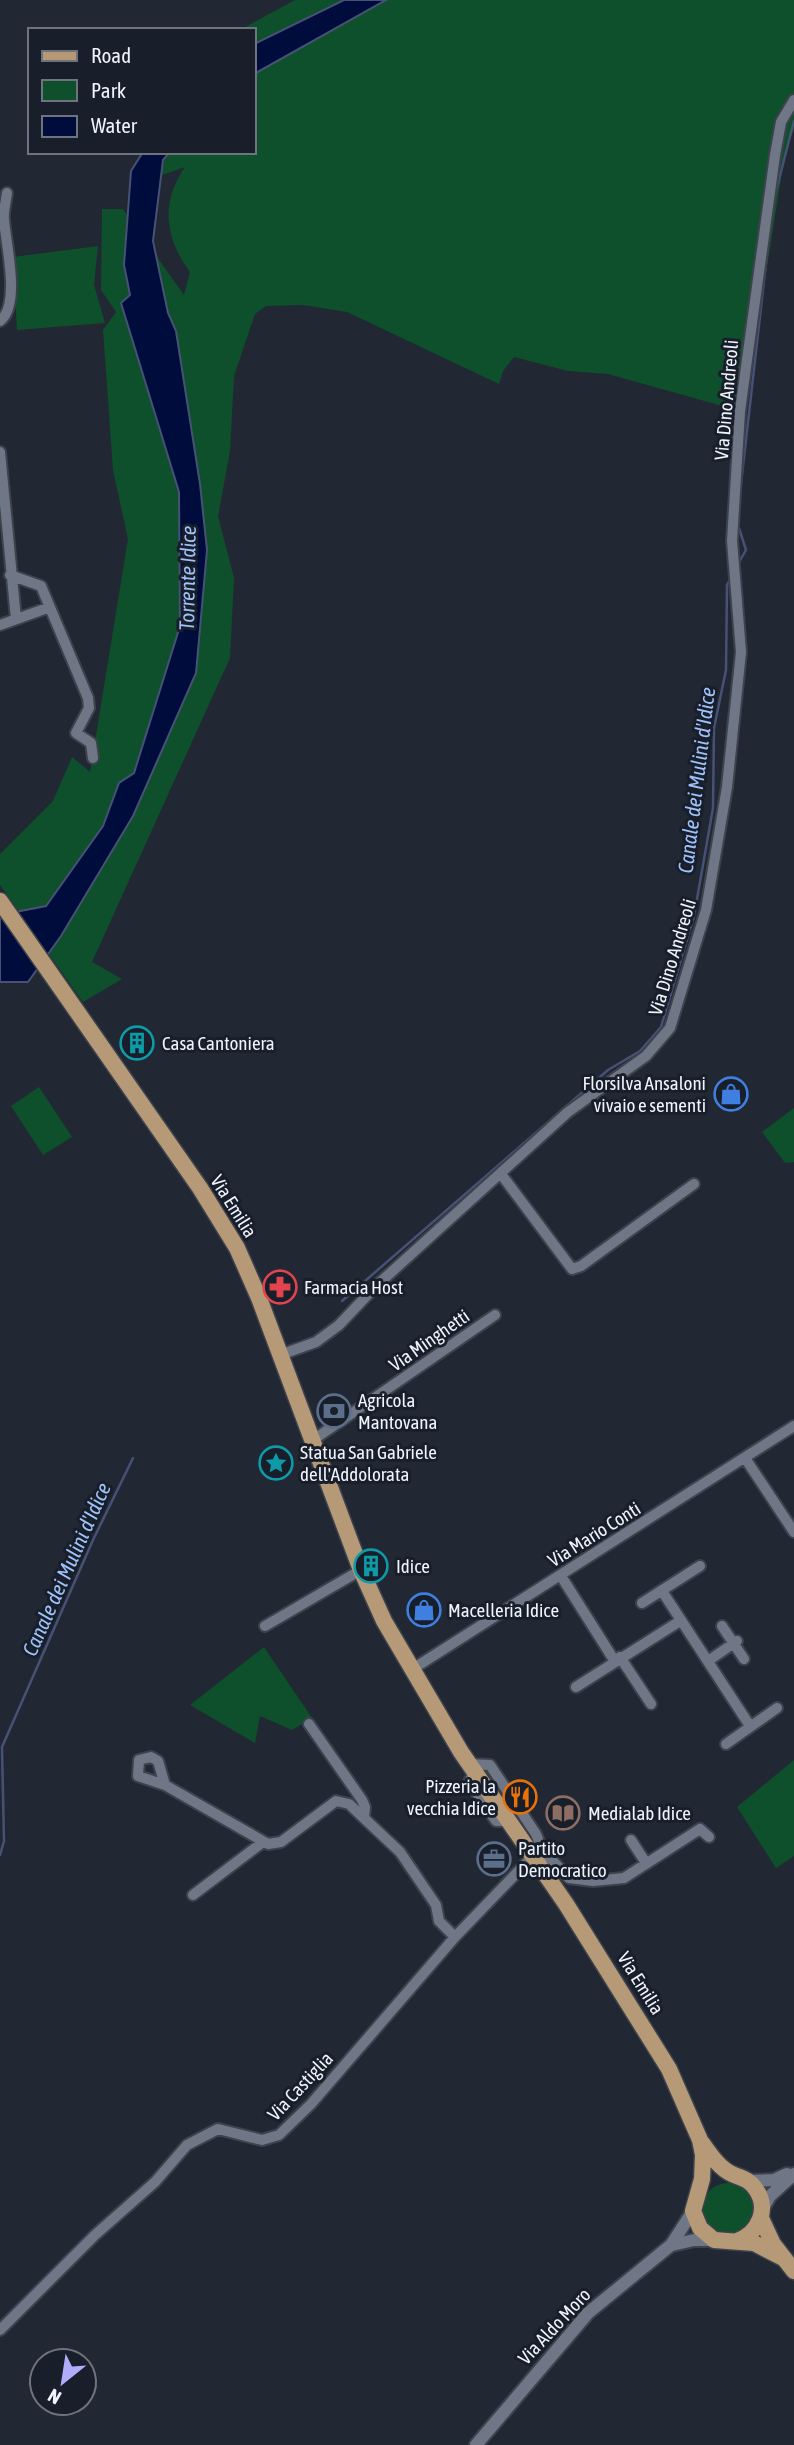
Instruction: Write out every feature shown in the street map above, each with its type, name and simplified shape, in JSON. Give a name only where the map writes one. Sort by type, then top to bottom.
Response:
[{"type":"main road","name":"Via Emilia","points":[[0,901],[219,1217],[248,1271],[361,1570],[411,1670],[471,1768],[508,1821],[538,1855],[669,2069],[700,2140],[715,2160],[732,2174],[749,2181]]},
{"type":"main road","name":"Via Emilia","points":[[693,2211],[703,2166],[700,2140]]},
{"type":"main road","points":[[699,2189],[713,2177],[732,2174]]},
{"type":"main road","points":[[749,2181],[757,2189],[768,2235],[789,2265]]},
{"type":"main road","points":[[693,2211],[699,2228],[714,2240],[764,2246],[789,2265]]},
{"type":"main road","points":[[731,2243],[753,2232],[762,2214]]},
{"type":"street","name":"Via Dino Andreoli","points":[[280,1355],[316,1342],[339,1325],[376,1286],[589,1094],[646,1056],[670,1028],[706,910],[727,787],[741,652],[732,541],[740,411],[775,155],[781,122],[794,100]]},
{"type":"street","points":[[0,321],[6,316],[12,295],[4,216],[7,193]]},
{"type":"street","points":[[0,452],[16,619]]},
{"type":"street","points":[[10,575],[41,586],[88,698],[89,708],[76,733],[92,743],[93,758]]},
{"type":"street","points":[[0,625],[50,607]]},
{"type":"street","points":[[501,1174],[572,1269],[581,1266],[694,1184]]},
{"type":"street","name":"Via Minghetti","points":[[313,1440],[495,1315]]},
{"type":"street","name":"Via Mario Conti","points":[[411,1670],[794,1426]]},
{"type":"street","points":[[745,1458],[794,1532]]},
{"type":"street","points":[[642,1603],[700,1566]]},
{"type":"street","points":[[265,1626],[361,1570]]},
{"type":"street","points":[[561,1576],[651,1704]]},
{"type":"street","points":[[662,1591],[750,1726]]},
{"type":"street","points":[[576,1686],[680,1620]]},
{"type":"street","points":[[722,1626],[736,1642],[744,1659]]},
{"type":"street","points":[[708,1661],[736,1642]]},
{"type":"street","points":[[726,1744],[777,1708]]},
{"type":"street","points":[[309,1724],[362,1800],[365,1807],[364,1818]]},
{"type":"street","name":"Via Emilia","points":[[471,1768],[490,1765],[536,1833],[538,1855],[564,1876],[576,1879]]},
{"type":"street","points":[[165,1785],[263,1842],[275,1845],[336,1801],[349,1804],[400,1852],[436,1905],[439,1921],[455,1937]]},
{"type":"street","points":[[566,1904],[566,1892],[576,1879],[617,1880],[700,1829],[709,1837]]},
{"type":"street","points":[[631,1840],[646,1863]]},
{"type":"street","points":[[193,1895],[263,1842]]},
{"type":"street","name":"Via Castiglia","points":[[0,2330],[95,2235],[155,2182],[187,2145],[218,2129],[262,2140],[279,2135],[311,2104],[455,1937],[538,1855]]},
{"type":"street","points":[[749,2181],[774,2180],[794,2173]]},
{"type":"street","points":[[762,2214],[770,2196],[794,2173]]},
{"type":"street","name":"Via Aldo Moro","points":[[476,2445],[588,2313],[671,2245],[693,2211]]},
{"type":"street","points":[[671,2245],[694,2240],[714,2240]]},
{"type":"green space","points":[[295,0],[794,0],[794,129],[786,147],[744,412],[608,374],[568,371],[514,357],[503,371],[499,384],[347,312],[303,305],[266,306],[255,314],[234,376],[230,451],[218,516],[234,578],[230,658],[92,962],[122,979],[83,1002],[0,885],[0,854],[53,801],[72,757],[90,772],[128,539],[113,470],[103,330],[116,312],[101,290],[102,209],[123,209],[184,295],[190,272],[175,246],[169,207],[177,180],[185,167],[162,175],[161,164],[170,154],[256,154],[256,28],[244,28]]},
{"type":"green space","points":[[98,246],[94,285],[105,323],[17,330],[13,257]]},
{"type":"green space","points":[[39,1087],[72,1137],[43,1155],[11,1106]]},
{"type":"green space","points":[[794,1108],[794,1162],[785,1163],[762,1132]]},
{"type":"green space","points":[[264,1647],[312,1718],[292,1730],[260,1716],[255,1743],[190,1705]]},
{"type":"green space","points":[[794,1760],[794,1856],[776,1868],[737,1807]]},
{"type":"green space","points":[[728,2183],[738,2185],[746,2191],[752,2199],[752,2219],[746,2227],[738,2233],[728,2235],[718,2233],[710,2227],[704,2219],[702,2209],[704,2199],[710,2191],[718,2185]]},
{"type":"water","points":[[344,0],[386,0],[256,73],[256,43]]},
{"type":"water","name":"Torrente Idice","points":[[142,154],[168,154],[163,160],[153,241],[168,313],[176,331],[200,484],[207,550],[196,673],[133,816],[61,936],[28,982],[0,982],[0,915],[46,906],[103,826],[119,783],[134,773],[180,626],[179,492],[121,303],[130,295],[124,265],[131,171]]},
{"type":"waterway","name":"Canale dei Mulini d'Idice","points":[[774,199],[794,121]]},
{"type":"waterway","name":"Canale dei Mulini d'Idice","points":[[741,484],[769,237]]},
{"type":"waterway","name":"Canale dei Mulini d'Idice","points":[[738,525],[746,550],[738,564]]},
{"type":"waterway","name":"Canale dei Mulini d'Idice","points":[[342,1301],[608,1070],[640,1051],[661,1027],[694,916],[713,808],[714,728],[726,670],[727,585],[730,580]]},
{"type":"waterway","name":"Canale dei Mulini d'Idice","points":[[0,1855],[4,1841],[2,1747],[93,1540],[133,1458]]},
{"type":"place","name":"Casa Cantoniera","points":[[137,1043]]},
{"type":"place","name":"Florsilva Ansaloni vivaio e sementi","points":[[731,1094]]},
{"type":"place","name":"Farmacia Host","points":[[280,1287]]},
{"type":"place","name":"Agricola Mantovana","points":[[334,1411]]},
{"type":"place","name":"Statua San Gabriele dell'Addolorata","points":[[276,1463]]},
{"type":"place","name":"Idice","points":[[371,1566]]},
{"type":"place","name":"Macelleria Idice","points":[[424,1610]]},
{"type":"place","name":"Pizzeria la vecchia Idice","points":[[520,1797]]},
{"type":"place","name":"Medialab Idice","points":[[563,1813]]},
{"type":"place","name":"Partito Democratico","points":[[494,1859]]}]
